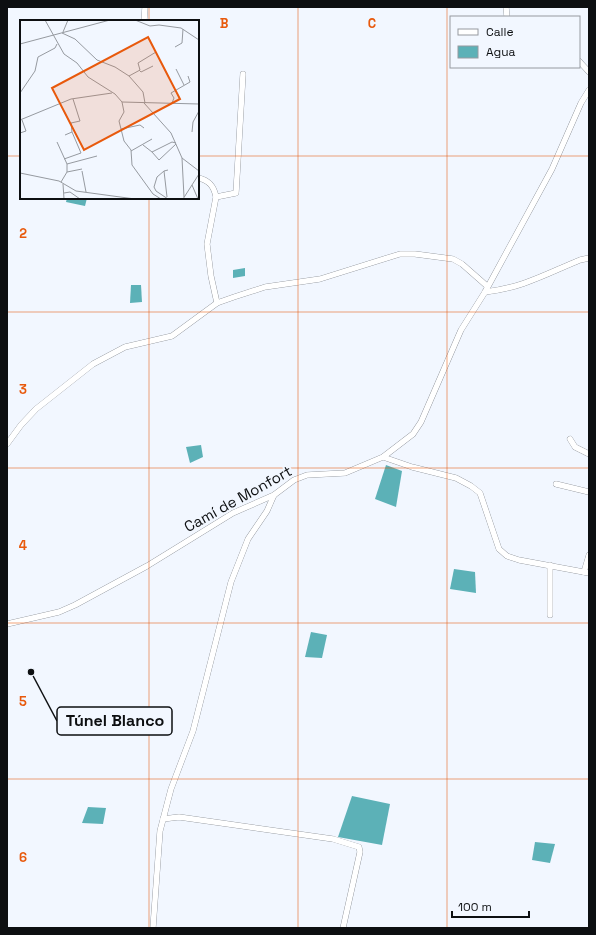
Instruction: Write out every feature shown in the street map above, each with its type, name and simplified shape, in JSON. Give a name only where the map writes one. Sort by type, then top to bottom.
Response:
[{"type":"street","points":[[144,20],[145,7]]},
{"type":"street","points":[[580,62],[589,72]]},
{"type":"street","points":[[216,196],[236,193],[243,74]]},
{"type":"street","name":"Camí de Monfort","points":[[7,624],[59,612],[75,605],[147,566],[233,513],[274,495],[294,480],[306,475],[345,473],[383,458],[407,440],[421,422],[455,342],[552,169],[581,103],[589,90]]},
{"type":"street","points":[[199,178],[208,181],[215,189],[216,196],[207,244],[211,276],[217,303]]},
{"type":"street","points":[[7,444],[20,425],[36,409],[94,364],[125,347],[172,336],[217,303],[264,287],[320,279],[400,254],[415,254],[453,259],[462,264],[486,289],[526,284],[580,260],[589,258]]},
{"type":"street","points":[[570,439],[575,447],[589,454]]},
{"type":"street","points":[[383,458],[456,478],[480,493],[499,549],[507,556],[519,560],[587,573],[589,555]]},
{"type":"street","points":[[556,484],[589,492]]},
{"type":"street","points":[[153,928],[160,831],[171,789],[193,731],[231,582],[248,539],[267,512],[274,495]]},
{"type":"street","points":[[550,565],[550,615]]},
{"type":"street","points":[[163,819],[179,818],[333,840],[359,847],[360,852],[343,928]]},
{"type":"water","points":[[67,199],[87,199],[85,206],[66,202]]},
{"type":"water","points":[[245,268],[245,276],[233,278],[233,270]]},
{"type":"water","points":[[131,285],[141,285],[142,302],[130,303]]},
{"type":"water","points":[[201,445],[203,457],[190,463],[186,447]]},
{"type":"water","points":[[386,465],[402,471],[396,507],[375,499]]},
{"type":"water","points":[[454,569],[475,572],[476,593],[450,589]]},
{"type":"water","points":[[311,632],[327,635],[322,658],[305,657]]},
{"type":"water","points":[[352,796],[390,804],[382,845],[338,837]]},
{"type":"water","points":[[88,807],[106,808],[103,824],[82,823]]},
{"type":"water","points":[[535,842],[555,844],[550,863],[532,860]]},
{"type":"place","name":"Túnel Blanco","points":[[31,672]]}]
